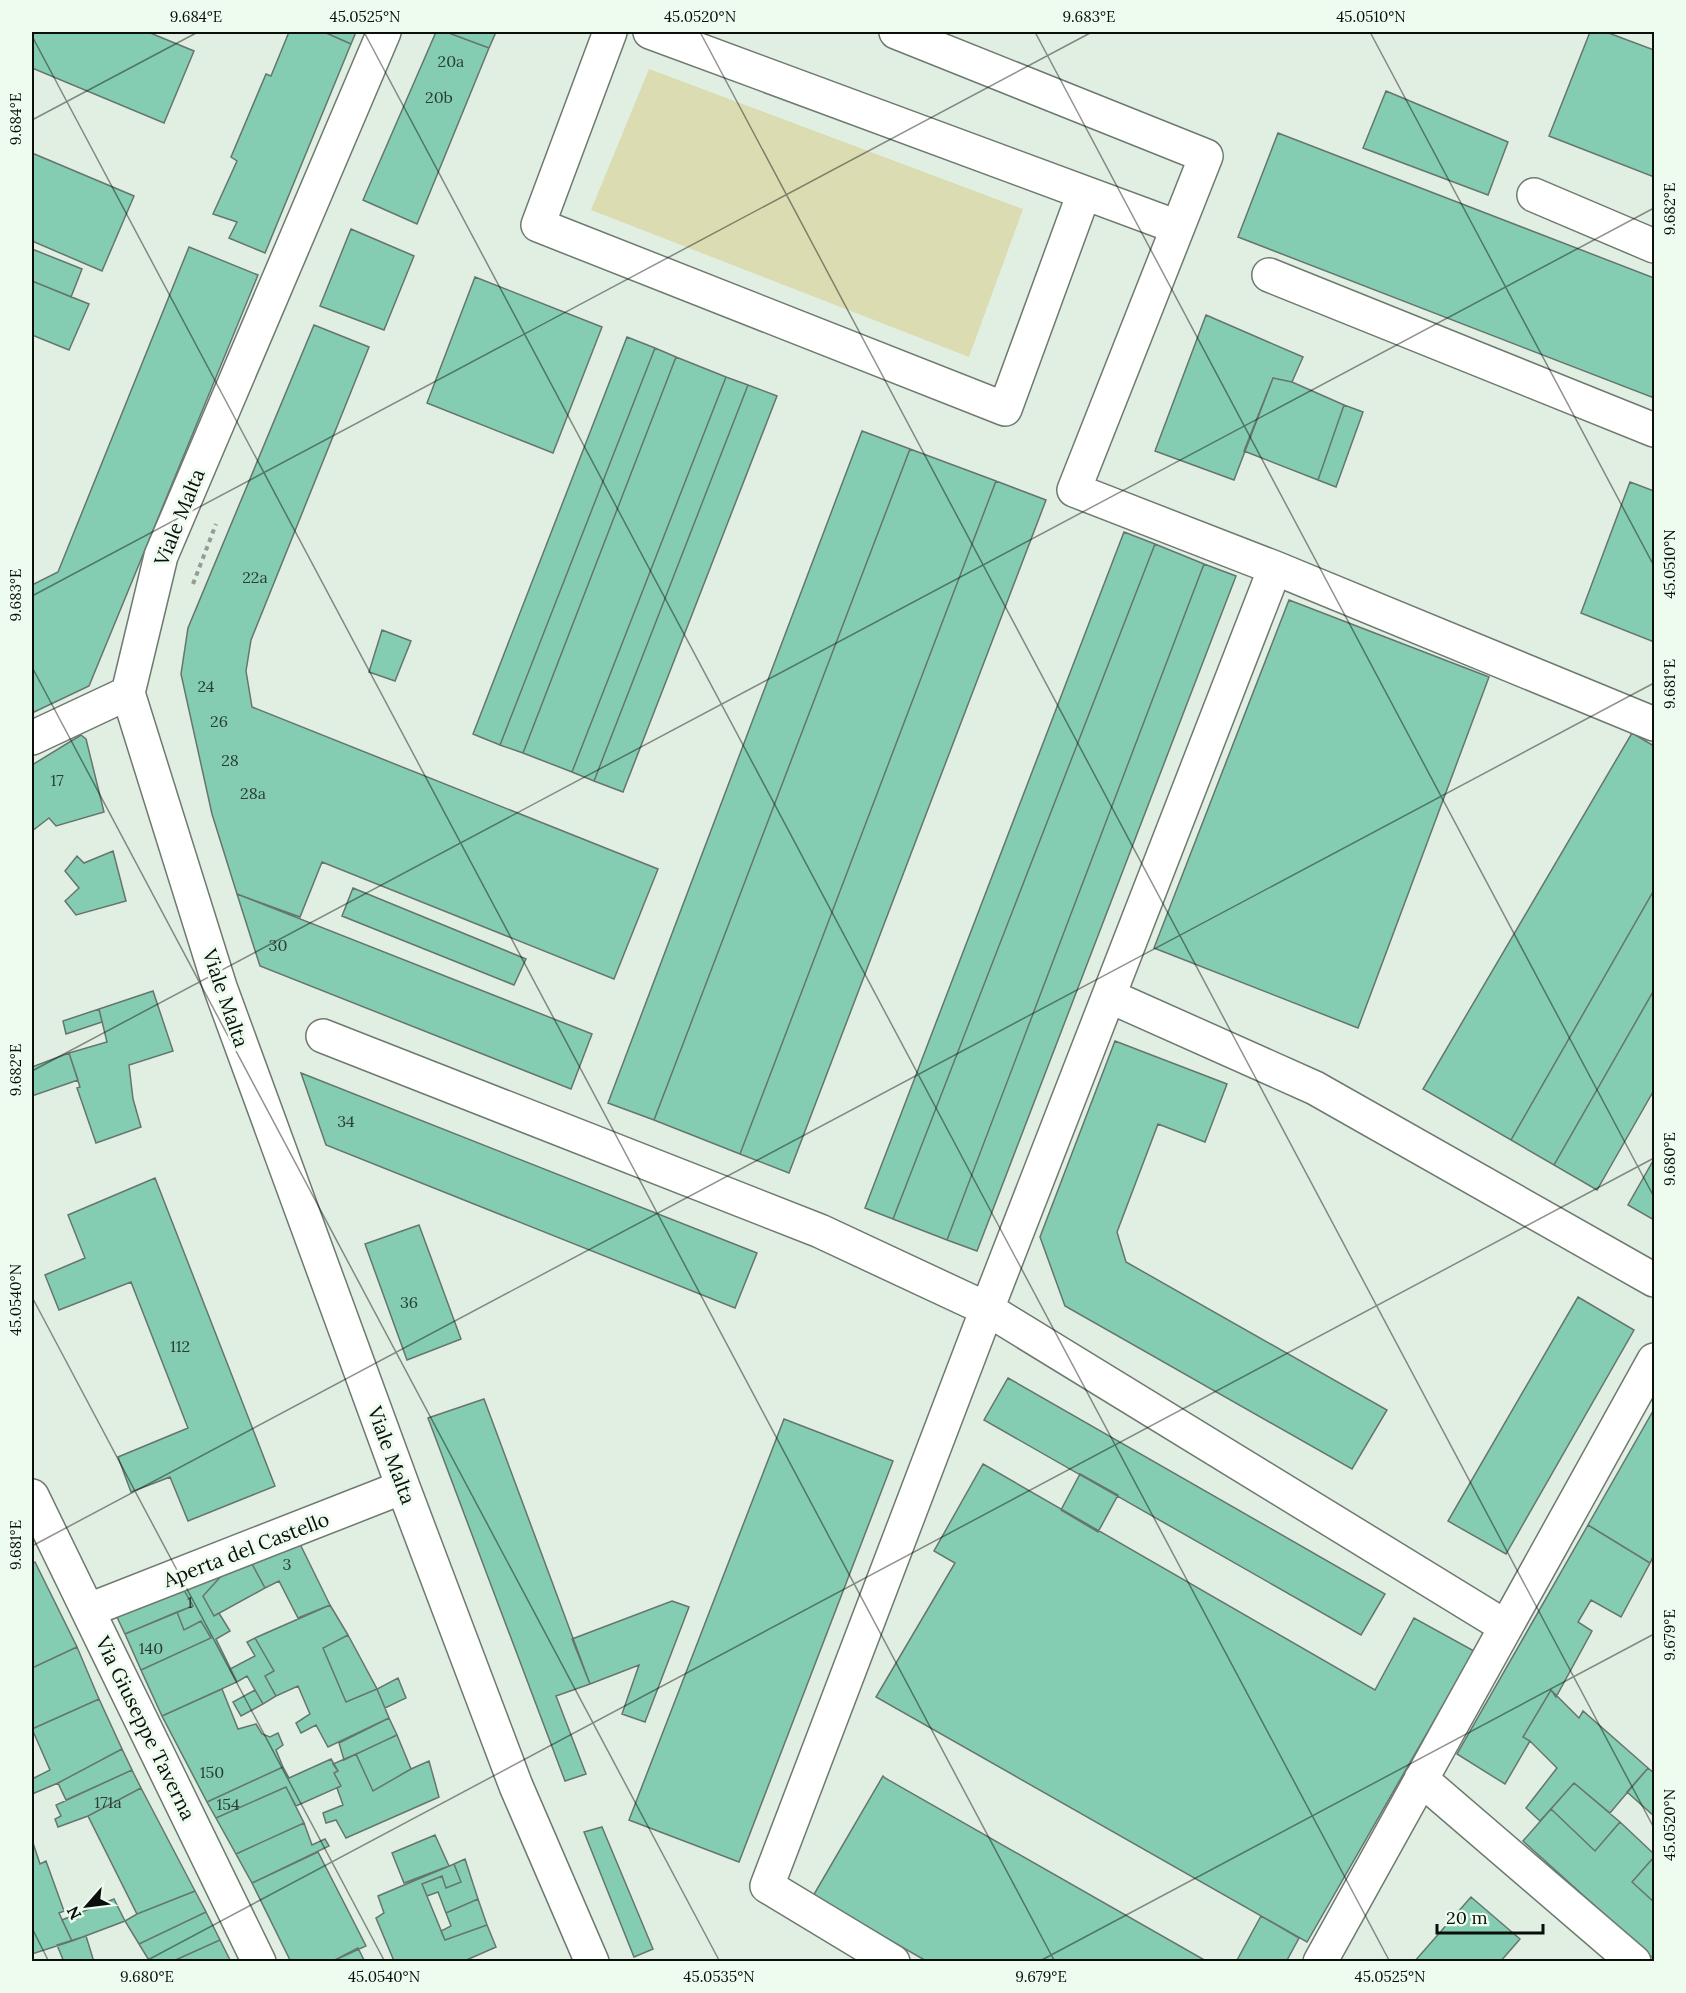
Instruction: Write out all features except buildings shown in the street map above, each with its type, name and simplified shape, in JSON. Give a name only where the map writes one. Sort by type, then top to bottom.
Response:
[{"type":"street","name":"Viale Malta","points":[[384,32],[161,556],[128,693],[220,987],[403,1487],[516,1786],[592,1962]]},
{"type":"street","points":[[610,32],[538,225],[1005,409],[1084,193]]},
{"type":"street","points":[[650,32],[1177,227]]},
{"type":"street","points":[[896,32],[1206,156],[1074,490],[1275,568],[1654,721]]},
{"type":"street","points":[[1534,195],[1654,246]]},
{"type":"street","points":[[1269,275],[1654,430]]},
{"type":"street","points":[[893,1962],[767,1886],[987,1309],[1275,568]]},
{"type":"street","points":[[32,738],[128,693]]},
{"type":"street","points":[[1108,996],[1315,1088],[1654,1280]]},
{"type":"street","points":[[323,1036],[820,1231],[987,1309],[1506,1627]]},
{"type":"street","points":[[1320,1962],[1654,1360]]},
{"type":"street","name":"Aperta del Castello","points":[[89,1610],[403,1487]]},
{"type":"street","name":"Via Giuseppe Taverna","points":[[32,1496],[260,1962]]},
{"type":"street","points":[[1421,1779],[1634,1962]]},
{"type":"path","points":[[189,593],[219,515]]},
{"type":"green space","points":[[649,69],[1023,209],[969,357],[591,210]]}]
